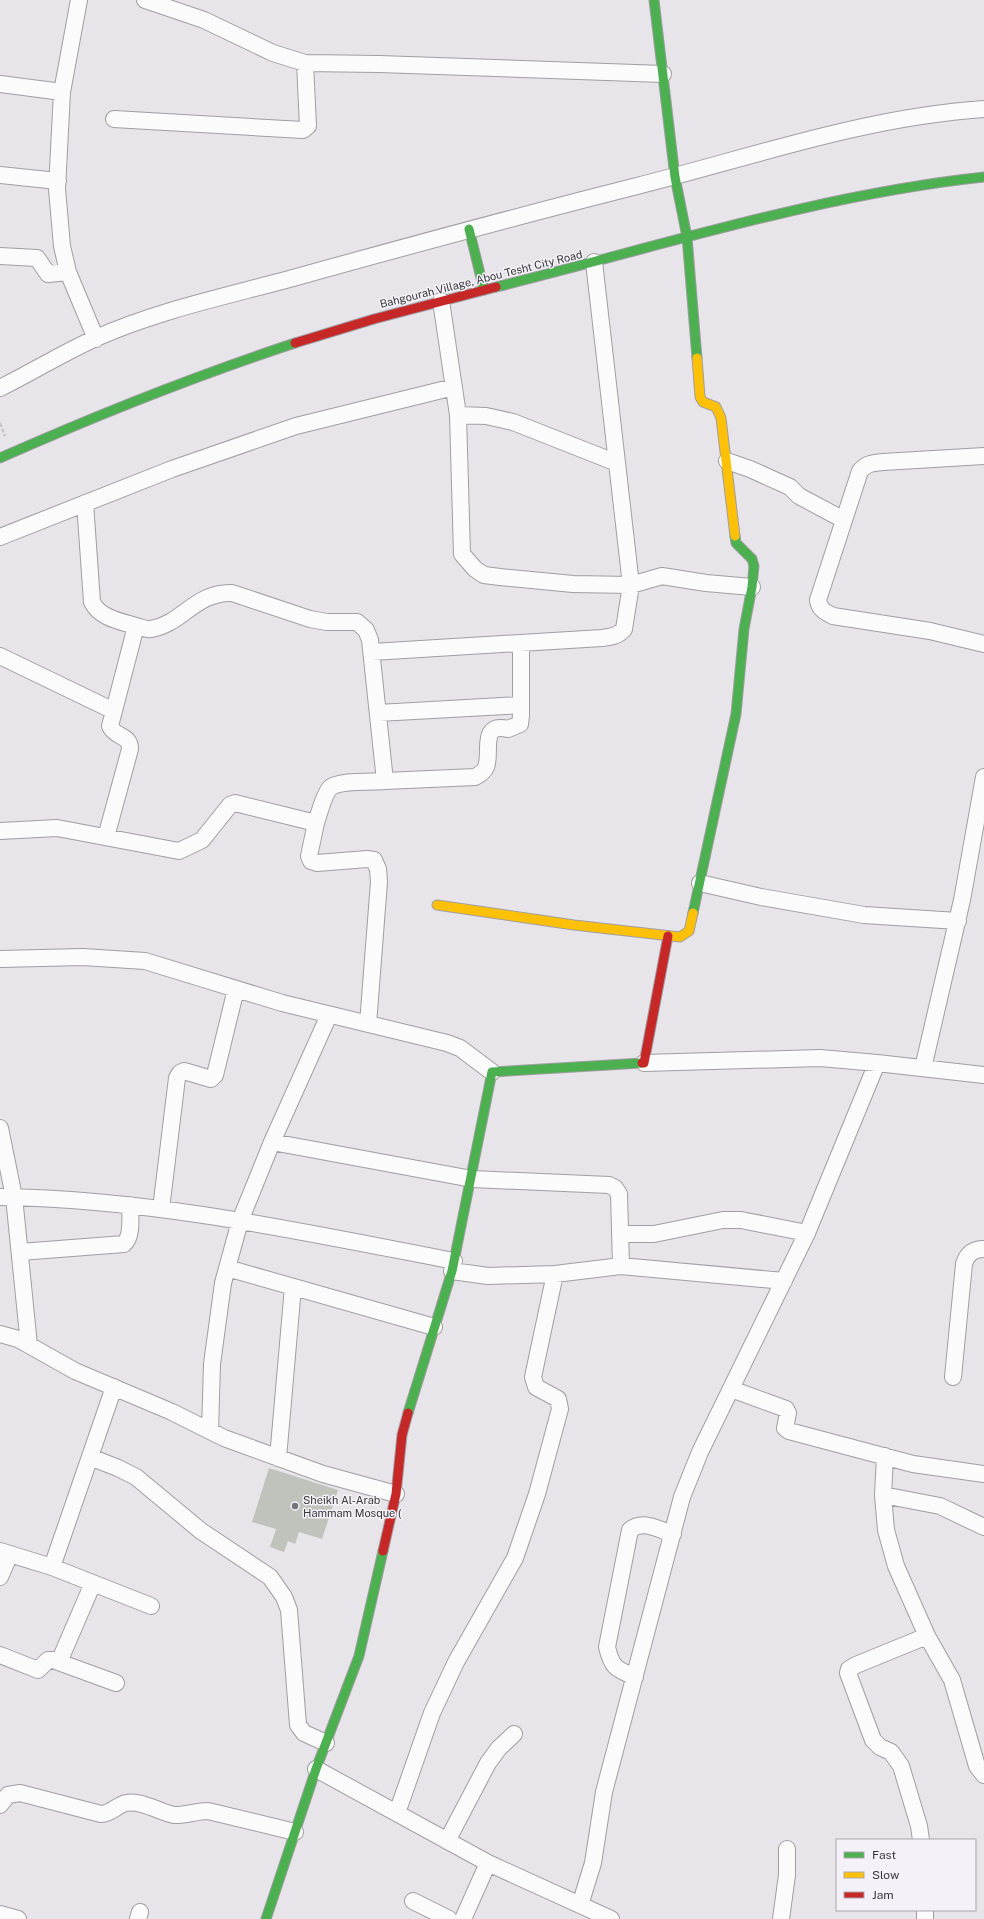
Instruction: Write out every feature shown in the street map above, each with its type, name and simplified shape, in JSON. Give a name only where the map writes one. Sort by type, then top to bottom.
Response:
[{"type":"street","points":[[79,0],[62,92],[58,181],[62,246],[68,272],[96,338]]},
{"type":"street","points":[[145,0],[204,20],[273,53],[305,63],[394,64],[663,74]]},
{"type":"street","points":[[437,905],[574,925],[668,936],[680,937],[689,931],[736,714],[744,629],[752,587],[754,566],[752,559],[736,543],[721,418],[716,407],[703,402],[700,397],[688,237],[675,177],[654,0]]},
{"type":"street","points":[[114,119],[303,130],[308,126],[305,63]]},
{"type":"street","points":[[0,84],[62,92]]},
{"type":"street","points":[[0,388],[96,338],[152,318],[210,300],[469,229],[675,177],[824,135],[896,120],[984,109]]},
{"type":"street","points":[[0,175],[58,181]]},
{"type":"street","name":"Bahgourah Village, Abou Tesht City Road","points":[[0,458],[54,433],[148,394],[244,359],[342,328],[775,213],[864,193],[954,179],[984,177]]},
{"type":"street","points":[[469,229],[484,290]]},
{"type":"street","points":[[0,256],[36,258],[48,274],[68,272]]},
{"type":"street","points":[[372,652],[602,638],[621,633],[626,623],[631,585],[594,262]]},
{"type":"street","points":[[441,301],[458,414],[462,554],[475,570],[484,574],[573,584],[631,585],[662,576],[706,583],[752,587]]},
{"type":"street","points":[[0,537],[172,469],[296,426],[454,387]]},
{"type":"street","points":[[458,414],[486,416],[513,422],[617,463]]},
{"type":"street","points":[[984,456],[869,464],[860,471],[819,592],[818,605],[833,616],[930,632],[984,644]]},
{"type":"street","points":[[727,461],[750,469],[790,487],[799,496],[844,520]]},
{"type":"street","points":[[85,503],[92,602],[95,608],[103,615],[149,629],[172,620],[206,597],[221,593],[232,593],[310,619],[327,622],[357,622],[366,630],[370,640],[372,652],[385,781]]},
{"type":"street","points":[[106,837],[130,749],[129,741],[124,736],[114,732],[110,726],[136,626]]},
{"type":"street","points":[[368,1024],[379,882],[377,864],[374,860],[367,859],[317,863],[311,861],[309,856],[316,823],[327,793],[333,786],[343,783],[475,777],[486,767],[489,735],[493,731],[502,728],[508,729],[520,724],[521,643]]},
{"type":"street","points":[[0,656],[114,711]]},
{"type":"street","points":[[378,713],[521,705]]},
{"type":"street","points":[[923,1068],[958,921],[984,777]]},
{"type":"street","points":[[0,831],[57,828],[179,851],[202,840],[230,805],[235,803],[316,823]]},
{"type":"street","points":[[700,883],[761,897],[864,915],[958,921]]},
{"type":"street","points":[[644,1063],[668,936]]},
{"type":"street","points":[[0,959],[83,957],[145,961],[236,989],[447,1043],[460,1048],[492,1072],[644,1063],[820,1058],[984,1075]]},
{"type":"street","points":[[161,1209],[177,1078],[180,1073],[184,1071],[210,1079],[215,1076],[236,989]]},
{"type":"street","points":[[210,1431],[212,1364],[223,1283],[240,1221],[272,1142],[330,1014]]},
{"type":"street","points":[[580,1905],[593,1863],[604,1792],[682,1497],[700,1452],[807,1233],[877,1063]]},
{"type":"street","points":[[266,1919],[316,1769],[359,1656],[396,1494],[402,1435],[453,1266],[472,1178],[492,1072]]},
{"type":"street","points":[[0,1128],[7,1197],[20,1252],[29,1345]]},
{"type":"street","points":[[272,1142],[472,1178],[609,1185],[615,1188],[618,1194],[621,1266]]},
{"type":"street","points":[[7,1197],[53,1198],[130,1205],[240,1221],[453,1266],[488,1276],[555,1274],[621,1266],[784,1281]]},
{"type":"street","points":[[20,1252],[124,1244],[129,1234],[130,1205]]},
{"type":"street","points":[[620,1234],[654,1234],[723,1220],[740,1220],[807,1233]]},
{"type":"street","points":[[953,1377],[964,1264],[966,1257],[970,1253],[977,1249],[984,1249]]},
{"type":"street","points":[[227,1268],[434,1327]]},
{"type":"street","points":[[396,1813],[432,1713],[456,1662],[516,1558],[537,1494],[560,1409],[558,1399],[536,1387],[533,1377],[555,1274]]},
{"type":"street","points":[[278,1458],[293,1287]]},
{"type":"street","points":[[0,1334],[18,1339],[75,1371],[172,1412],[224,1438],[323,1474],[396,1494]]},
{"type":"street","points":[[52,1567],[114,1387]]},
{"type":"street","points":[[731,1389],[786,1409],[788,1413],[786,1430],[913,1464],[984,1474]]},
{"type":"street","points":[[885,1456],[883,1495],[886,1530],[896,1566],[927,1636],[952,1680],[978,1766],[984,1775]]},
{"type":"street","points":[[90,1457],[136,1477],[201,1532],[270,1577],[284,1597],[289,1610],[292,1626],[298,1725],[304,1734],[326,1743]]},
{"type":"street","points":[[883,1495],[940,1506],[984,1527]]},
{"type":"street","points":[[635,1677],[617,1670],[610,1661],[607,1647],[630,1530],[635,1526],[644,1525],[672,1534]]},
{"type":"street","points":[[0,1577],[5,1553],[52,1567],[151,1606]]},
{"type":"street","points":[[59,1662],[92,1583]]},
{"type":"street","points":[[921,1839],[919,1826],[901,1766],[891,1752],[880,1747],[873,1740],[848,1673],[849,1669],[856,1665],[927,1636]]},
{"type":"street","points":[[0,1655],[38,1670],[48,1660],[59,1662],[116,1683]]},
{"type":"street","points":[[447,1841],[488,1763],[499,1748],[514,1734]]},
{"type":"street","points":[[316,1769],[488,1863],[611,1919]]},
{"type":"street","points":[[0,1805],[8,1795],[20,1793],[101,1814],[106,1814],[126,1803],[134,1803],[175,1815],[198,1811],[208,1811],[295,1832]]},
{"type":"street","points":[[781,1919],[787,1875],[787,1849]]},
{"type":"street","points":[[463,1919],[488,1863]]},
{"type":"street","points":[[413,1900],[449,1919]]},
{"type":"street","points":[[0,1914],[18,1919]]},
{"type":"building","name":"Sheikh Al-Arab Hammam Mosque (","points":[[269,1468],[338,1490],[322,1539],[299,1532],[295,1544],[288,1541],[284,1552],[270,1547],[276,1529],[252,1522]]},
{"type":"traffic: fast","points":[[654,0],[675,177],[687,237],[697,358]]},
{"type":"traffic: fast","points":[[496,287],[799,209],[922,185],[984,177]]},
{"type":"traffic: fast","points":[[469,229],[484,290]]},
{"type":"traffic: fast","points":[[0,458],[146,397],[295,343]]},
{"type":"traffic: fast","points":[[693,913],[736,714],[744,629],[752,587],[754,566],[752,559],[736,543],[735,536]]},
{"type":"traffic: fast","points":[[408,1413],[452,1271],[492,1072],[642,1063]]},
{"type":"traffic: fast","points":[[266,1919],[316,1769],[359,1656],[383,1551]]},
{"type":"traffic: slow","points":[[697,358],[700,397],[703,402],[716,407],[721,418],[735,536]]},
{"type":"traffic: slow","points":[[437,905],[574,925],[680,937],[689,931],[693,913]]},
{"type":"traffic: jam","points":[[295,343],[374,319],[496,287]]},
{"type":"traffic: jam","points":[[642,1063],[644,1063],[668,936]]},
{"type":"traffic: jam","points":[[383,1551],[396,1494],[402,1435],[408,1413]]},
{"type":"place","name":"Sheikh Al-Arab Hammam Mosque (","points":[[295,1506]]}]
